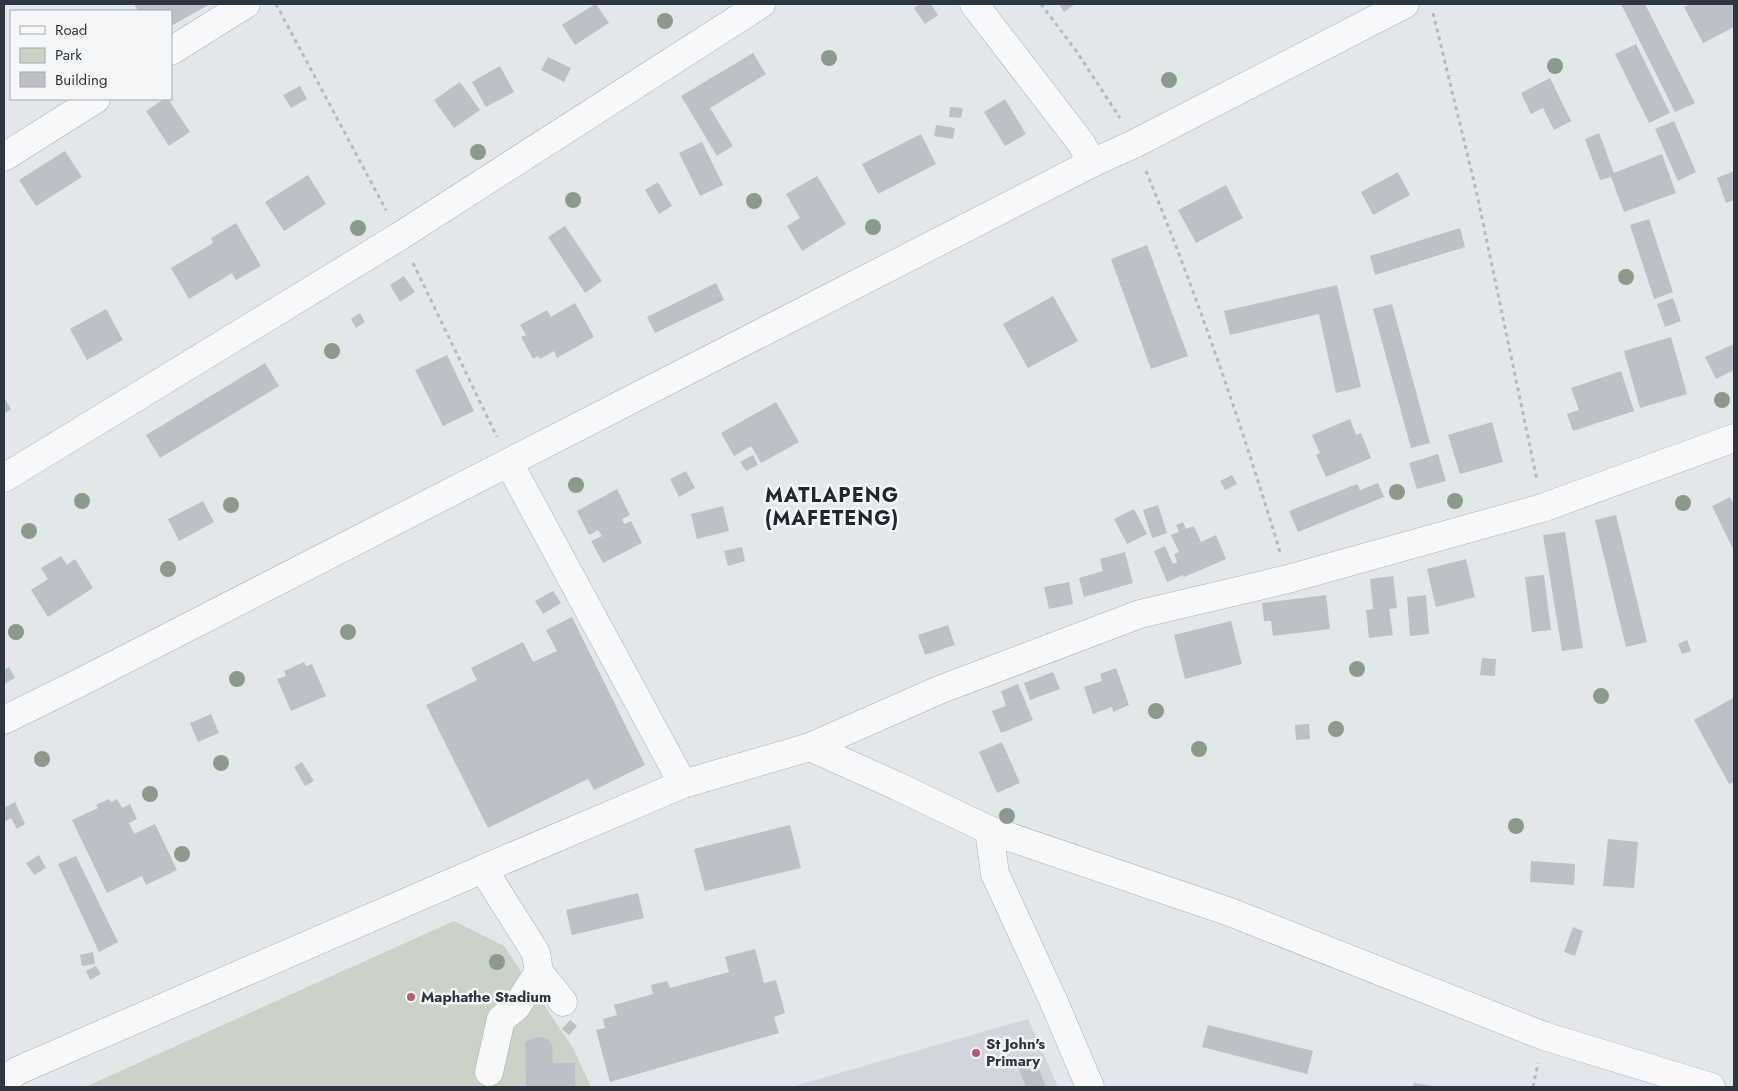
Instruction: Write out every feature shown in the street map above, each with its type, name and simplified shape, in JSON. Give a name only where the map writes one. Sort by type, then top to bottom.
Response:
[{"type":"street","points":[[172,50],[246,4]]},
{"type":"street","points":[[4,478],[400,236],[761,4]]},
{"type":"street","points":[[974,4],[1081,143],[1092,163]]},
{"type":"street","points":[[4,720],[1405,4]]},
{"type":"street","points":[[4,157],[94,100]]},
{"type":"street","points":[[4,1079],[28,1066],[683,784],[810,747],[939,690],[1140,614],[1288,578],[1542,508],[1734,438]]},
{"type":"street","points":[[509,463],[683,784]]},
{"type":"street","points":[[810,747],[894,784],[989,830],[1230,912],[1544,1036],[1711,1087]]},
{"type":"street","points":[[989,830],[996,874],[1090,1087]]},
{"type":"street","points":[[483,869],[536,953],[539,972],[563,1002]]},
{"type":"street","points":[[489,1072],[501,1019],[516,1007],[539,972]]},
{"type":"path","points":[[1041,4],[1077,52],[1134,144],[1179,254],[1248,446],[1288,578]]},
{"type":"path","points":[[1431,4],[1477,194],[1542,508]]},
{"type":"shaded area","name":"St John's Primary","points":[[1028,1019],[1058,1087],[791,1087]]},
{"type":"green space","name":"Maphathe Stadium","points":[[454,921],[504,946],[573,1048],[591,1087],[85,1087]]},
{"type":"building","points":[[134,4],[210,4],[172,25],[172,10],[137,10]]},
{"type":"building","points":[[595,4],[609,23],[575,45],[562,25]]},
{"type":"building","points":[[920,4],[931,4],[938,15],[925,24],[914,8]]},
{"type":"building","points":[[1059,4],[1075,4],[1064,12]]},
{"type":"building","points":[[1621,4],[1645,4],[1695,103],[1675,112]]},
{"type":"building","points":[[1691,4],[1734,4],[1734,27],[1703,43],[1684,7]]},
{"type":"building","points":[[1636,44],[1670,113],[1649,123],[1615,54]]},
{"type":"building","points":[[753,53],[766,74],[710,108],[733,146],[717,156],[681,96]]},
{"type":"building","points":[[548,57],[571,68],[564,82],[541,70]]},
{"type":"building","points":[[500,66],[514,92],[486,107],[472,82]]},
{"type":"building","points":[[1550,78],[1571,121],[1554,130],[1543,108],[1531,114],[1521,93]]},
{"type":"building","points":[[460,82],[480,110],[454,128],[434,100]]},
{"type":"building","points":[[300,86],[307,99],[291,108],[283,95]]},
{"type":"building","points":[[1005,99],[1026,134],[1005,146],[984,112]]},
{"type":"building","points":[[162,100],[169,100],[190,132],[169,146],[146,111]]},
{"type":"building","points":[[950,107],[963,108],[961,118],[949,117]]},
{"type":"building","points":[[1674,121],[1696,172],[1678,181],[1655,129]]},
{"type":"building","points":[[936,125],[955,128],[953,139],[934,136]]},
{"type":"building","points":[[1599,133],[1614,173],[1662,154],[1676,193],[1624,212],[1611,177],[1600,180],[1585,139]]},
{"type":"building","points":[[921,134],[936,164],[878,194],[862,164]]},
{"type":"building","points":[[702,142],[723,185],[700,196],[679,153]]},
{"type":"building","points":[[65,151],[82,177],[36,206],[19,180]]},
{"type":"building","points":[[1734,171],[1734,200],[1726,203],[1717,178]]},
{"type":"building","points":[[1398,172],[1410,195],[1373,215],[1361,192]]},
{"type":"building","points":[[308,175],[326,204],[284,231],[265,202]]},
{"type":"building","points":[[817,176],[846,224],[802,251],[787,226],[800,218],[786,194]]},
{"type":"building","points":[[658,182],[672,206],[659,214],[645,190]]},
{"type":"building","points":[[1226,185],[1243,218],[1196,243],[1178,210]]},
{"type":"building","points":[[1649,219],[1673,292],[1654,299],[1630,225]]},
{"type":"building","points":[[236,223],[261,266],[236,280],[232,273],[189,299],[171,268],[213,243],[211,238]]},
{"type":"building","points":[[565,226],[602,281],[585,293],[548,237]]},
{"type":"building","points":[[1460,228],[1465,247],[1375,275],[1370,256]]},
{"type":"building","points":[[1147,245],[1188,356],[1151,369],[1111,259]]},
{"type":"building","points":[[404,276],[415,292],[400,302],[390,285]]},
{"type":"building","points":[[716,283],[724,300],[655,333],[647,317]]},
{"type":"building","points":[[1337,285],[1361,387],[1336,393],[1319,314],[1230,335],[1224,311]]},
{"type":"building","points":[[1053,296],[1078,341],[1028,368],[1003,324]]},
{"type":"building","points":[[1673,298],[1681,321],[1665,327],[1657,304]]},
{"type":"building","points":[[575,303],[594,337],[557,358],[554,351],[540,359],[538,356],[533,359],[521,337],[526,335],[520,325],[547,310],[551,317]]},
{"type":"building","points":[[1392,304],[1430,443],[1411,448],[1373,309]]},
{"type":"building","points":[[106,309],[123,340],[87,360],[70,329]]},
{"type":"building","points":[[360,313],[365,322],[356,328],[351,319]]},
{"type":"building","points":[[1671,337],[1687,394],[1640,408],[1624,351]]},
{"type":"building","points":[[1734,344],[1734,370],[1716,379],[1705,357]]},
{"type":"building","points":[[447,355],[474,411],[443,426],[415,370]]},
{"type":"building","points":[[265,363],[279,386],[160,458],[146,435]]},
{"type":"building","points":[[1621,371],[1634,411],[1573,431],[1567,414],[1579,410],[1571,388]]},
{"type":"building","points":[[4,397],[11,409],[4,414]]},
{"type":"building","points":[[776,402],[799,442],[761,463],[751,446],[734,456],[721,433]]},
{"type":"building","points":[[1350,419],[1356,435],[1361,433],[1371,458],[1326,477],[1316,455],[1320,453],[1312,435]]},
{"type":"building","points":[[1492,422],[1503,462],[1460,474],[1448,435]]},
{"type":"building","points":[[1438,454],[1446,481],[1417,489],[1409,463]]},
{"type":"building","points":[[753,455],[758,465],[746,471],[740,462]]},
{"type":"building","points":[[686,471],[695,488],[679,497],[670,479]]},
{"type":"building","points":[[1232,475],[1237,484],[1225,490],[1220,481]]},
{"type":"building","points":[[1378,483],[1384,497],[1298,532],[1289,511],[1357,484],[1360,490]]},
{"type":"building","points":[[617,489],[630,515],[622,519],[624,524],[631,521],[642,543],[603,563],[591,541],[602,536],[598,530],[589,535],[577,511]]},
{"type":"building","points":[[1730,497],[1734,505],[1734,551],[1712,506]]},
{"type":"building","points":[[203,501],[214,522],[179,541],[168,519]]},
{"type":"building","points":[[1158,505],[1167,533],[1152,538],[1143,510]]},
{"type":"building","points":[[723,506],[729,531],[697,539],[691,514]]},
{"type":"building","points":[[1134,509],[1147,534],[1127,544],[1114,519]]},
{"type":"building","points":[[1616,515],[1647,642],[1626,647],[1595,520]]},
{"type":"building","points":[[1183,522],[1186,529],[1194,526],[1201,542],[1216,535],[1226,559],[1184,577],[1183,575],[1167,582],[1154,551],[1165,546],[1173,564],[1177,562],[1174,554],[1179,552],[1171,535],[1179,532],[1176,525]]},
{"type":"building","points":[[1565,532],[1583,648],[1562,651],[1543,535]]},
{"type":"building","points":[[742,547],[745,561],[728,566],[724,551]]},
{"type":"building","points":[[1125,552],[1133,583],[1084,597],[1079,578],[1103,571],[1100,559]]},
{"type":"building","points":[[61,556],[67,565],[75,559],[93,588],[48,617],[31,590],[48,579],[41,568]]},
{"type":"building","points":[[1466,559],[1475,597],[1436,607],[1427,569]]},
{"type":"building","points":[[1544,575],[1551,630],[1532,632],[1525,577]]},
{"type":"building","points":[[1393,576],[1397,608],[1389,609],[1393,635],[1369,638],[1366,610],[1373,609],[1370,579]]},
{"type":"building","points":[[1069,582],[1073,604],[1049,609],[1044,587]]},
{"type":"building","points":[[553,591],[561,603],[543,614],[535,601]]},
{"type":"building","points":[[1326,595],[1330,629],[1273,636],[1271,621],[1264,621],[1262,603]]},
{"type":"building","points":[[1426,595],[1429,634],[1410,636],[1407,597]]},
{"type":"building","points":[[572,617],[645,765],[594,790],[588,779],[488,828],[426,705],[477,680],[471,668],[523,642],[533,662],[557,651],[546,630]]},
{"type":"building","points":[[1231,621],[1242,664],[1185,679],[1174,635]]},
{"type":"building","points":[[948,625],[955,645],[925,655],[918,635]]},
{"type":"building","points":[[1687,640],[1691,651],[1682,654],[1678,644]]},
{"type":"building","points":[[1482,658],[1496,659],[1495,676],[1480,675]]},
{"type":"building","points":[[304,662],[306,666],[312,664],[326,696],[291,711],[277,679],[286,676],[284,671]]},
{"type":"building","points":[[9,667],[15,678],[4,684],[4,670]]},
{"type":"building","points":[[1116,668],[1129,705],[1113,712],[1112,707],[1093,714],[1084,687],[1102,681],[1100,674]]},
{"type":"building","points":[[1053,672],[1060,689],[1030,700],[1024,683]]},
{"type":"building","points":[[1018,684],[1033,720],[1001,733],[992,711],[1006,706],[1001,691]]},
{"type":"building","points":[[1733,698],[1734,782],[1729,784],[1694,720]]},
{"type":"building","points":[[211,714],[219,733],[198,742],[190,723]]},
{"type":"building","points":[[1309,724],[1310,739],[1296,740],[1295,725]]},
{"type":"building","points":[[1002,742],[1020,783],[997,793],[979,752]]},
{"type":"building","points":[[302,762],[314,781],[305,786],[294,767]]},
{"type":"building","points":[[109,799],[111,802],[117,799],[122,808],[130,804],[137,819],[129,823],[134,834],[155,824],[177,870],[146,885],[142,876],[107,893],[72,820],[98,808],[96,805]]},
{"type":"building","points":[[15,802],[25,824],[17,829],[11,818],[4,822],[4,808]]},
{"type":"building","points":[[790,825],[801,868],[705,891],[694,849]]},
{"type":"building","points":[[1608,839],[1638,842],[1634,888],[1603,886]]},
{"type":"building","points":[[39,855],[46,868],[34,875],[26,863]]},
{"type":"building","points":[[76,856],[118,942],[99,952],[58,864]]},
{"type":"building","points":[[1531,861],[1575,864],[1574,885],[1530,882]]},
{"type":"building","points":[[638,893],[644,918],[572,935],[566,910]]},
{"type":"building","points":[[1573,927],[1583,931],[1575,956],[1564,952]]},
{"type":"building","points":[[755,949],[764,983],[776,980],[785,1013],[774,1017],[779,1033],[610,1082],[596,1030],[605,1028],[603,1019],[617,1015],[614,1005],[653,994],[651,985],[667,981],[670,988],[729,972],[725,957]]},
{"type":"building","points":[[93,952],[95,964],[82,966],[80,955]]},
{"type":"building","points":[[96,966],[101,974],[90,980],[86,971]]},
{"type":"building","points":[[570,1020],[577,1026],[569,1035],[562,1029]]},
{"type":"building","points":[[1208,1025],[1313,1051],[1307,1074],[1202,1047]]},
{"type":"building","points":[[541,1037],[548,1039],[552,1046],[553,1063],[575,1063],[575,1087],[526,1087],[525,1042],[532,1038]]},
{"type":"building","points":[[1033,1055],[1046,1087],[1026,1087],[1016,1062]]},
{"type":"building","points":[[1414,1083],[1433,1086],[1433,1087],[1413,1087]]},
{"type":"place","name":"Maphathe Stadium","points":[[411,997]]},
{"type":"place","name":"St John's Primary","points":[[976,1053]]},
{"type":"district","name":"MATLAPENG (MAFETENG)","points":[[832,506]]}]
